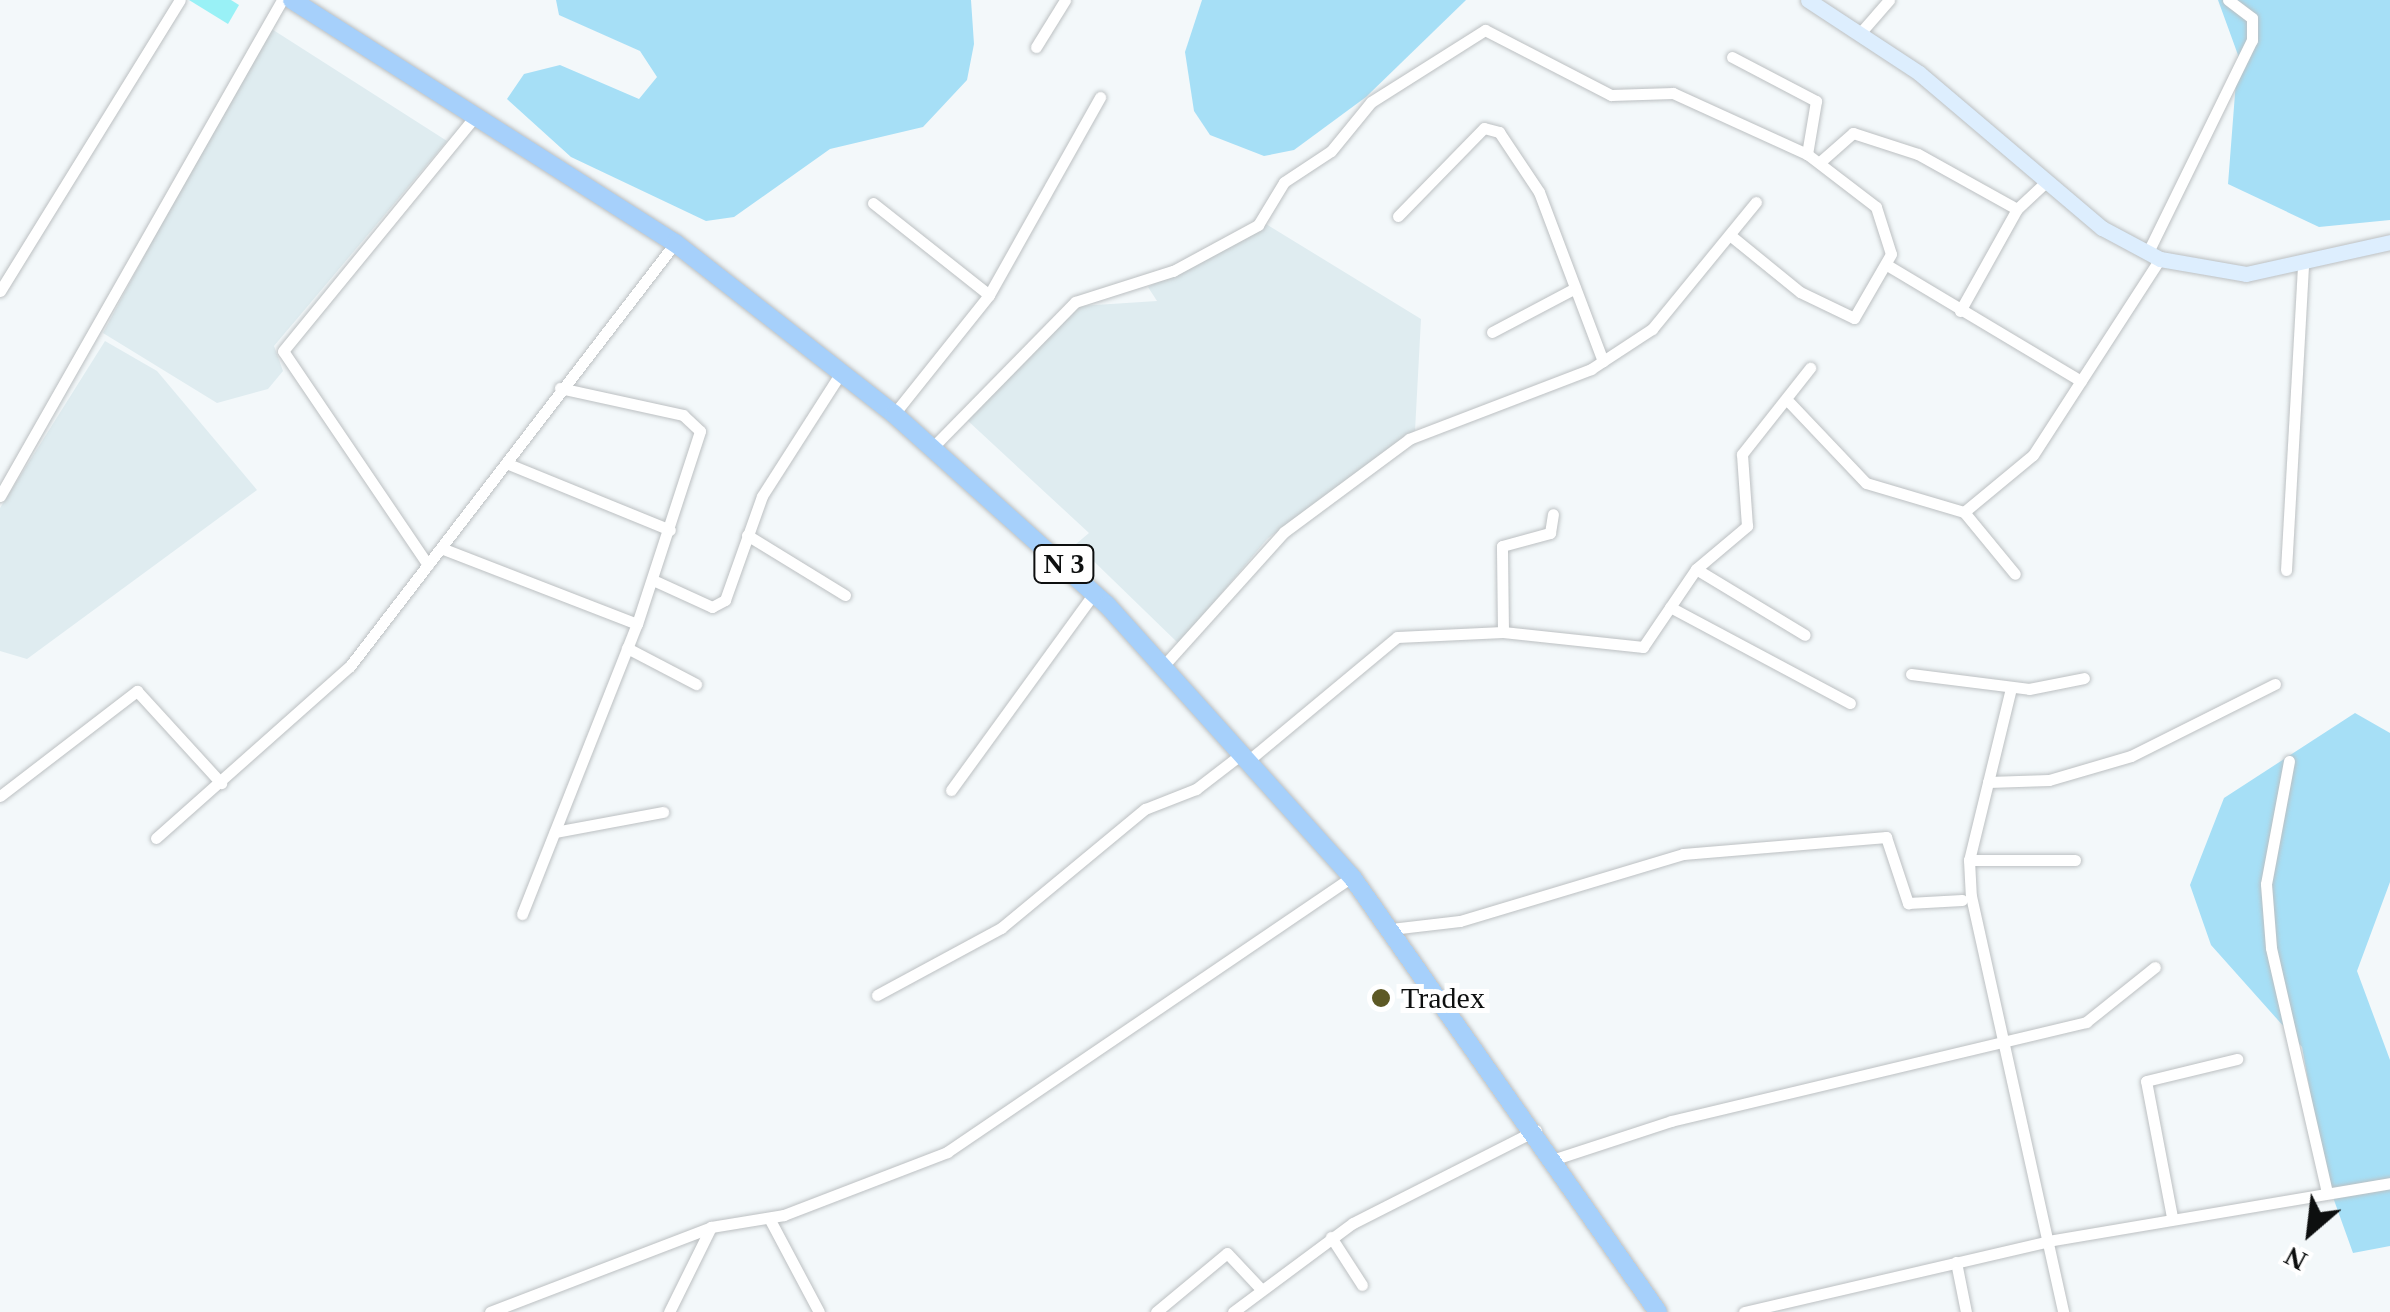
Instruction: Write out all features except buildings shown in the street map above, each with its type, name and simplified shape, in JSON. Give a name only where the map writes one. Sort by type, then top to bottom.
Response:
[{"type":"highway","name":"N 3","points":[[292,0],[675,243],[894,414],[1094,593],[1166,663],[1352,877],[1536,1130],[1658,1312]]},
{"type":"main road","points":[[1811,1],[1862,31],[2046,183],[2154,256],[2246,274],[2303,267],[2390,242]]},
{"type":"street","points":[[0,290],[180,0]]},
{"type":"street","points":[[0,496],[282,0]]},
{"type":"street","points":[[1036,47],[1065,0]]},
{"type":"street","points":[[1862,31],[1889,0]]},
{"type":"street","points":[[1964,512],[2033,455],[2154,256],[2252,40],[2252,18],[2228,0]]},
{"type":"street","points":[[933,447],[1075,302],[1173,271],[1258,225],[1284,182],[1331,152],[1371,102],[1485,30],[1611,95],[1673,92],[1808,154],[1876,207],[1888,265],[1854,318],[1800,292],[1731,236]]},
{"type":"street","points":[[1732,57],[1816,102],[1808,154]]},
{"type":"street","points":[[894,414],[989,295],[1100,97]]},
{"type":"street","points":[[428,565],[283,351],[476,115]]},
{"type":"street","points":[[1398,216],[1490,127],[1538,192],[1602,361]]},
{"type":"street","points":[[1820,162],[1853,133],[1918,154],[2017,209]]},
{"type":"street","points":[[1960,311],[2017,209],[2046,183]]},
{"type":"street","points":[[1166,663],[1284,532],[1410,439],[1602,361],[1667,316],[1756,202]]},
{"type":"street","points":[[872,203],[989,295]]},
{"type":"street","points":[[156,838],[350,666],[675,243]]},
{"type":"street","points":[[1888,265],[2081,380]]},
{"type":"street","points":[[2286,570],[2303,267]]},
{"type":"street","points":[[1492,332],[1574,288]]},
{"type":"street","points":[[876,995],[1001,928],[1145,809],[1196,789],[1246,757],[1387,642],[1503,632],[1634,651],[1696,569],[1748,526],[1752,501],[1739,462],[1790,403],[1810,368]]},
{"type":"street","points":[[653,580],[719,606],[748,535],[842,371]]},
{"type":"street","points":[[522,914],[653,580],[698,424],[560,388]]},
{"type":"street","points":[[1790,403],[1866,482],[1964,512],[2015,574]]},
{"type":"street","points":[[506,462],[670,530]]},
{"type":"street","points":[[1503,632],[1502,546],[1550,533],[1553,514]]},
{"type":"street","points":[[748,535],[846,595]]},
{"type":"street","points":[[441,548],[637,624]]},
{"type":"street","points":[[1696,569],[1805,635]]},
{"type":"street","points":[[952,790],[1094,593]]},
{"type":"street","points":[[1670,608],[1850,703]]},
{"type":"street","points":[[627,648],[696,684]]},
{"type":"street","points":[[1910,674],[2012,688],[2084,678]]},
{"type":"street","points":[[1988,782],[2048,780],[2130,756],[2276,684]]},
{"type":"street","points":[[2012,688],[1970,860],[2063,1312]]},
{"type":"street","points":[[0,796],[137,691],[221,783]]},
{"type":"street","points":[[2289,761],[2266,884],[2271,948],[2327,1192]]},
{"type":"street","points":[[556,832],[663,812]]},
{"type":"street","points":[[1390,929],[1460,921],[1684,854],[1773,842],[1886,837],[1908,903],[1962,900]]},
{"type":"street","points":[[1970,860],[2075,860]]},
{"type":"street","points":[[490,1312],[711,1227],[769,1218],[947,1152],[1352,877]]},
{"type":"street","points":[[1556,1159],[1672,1121],[2009,1045],[2086,1022],[2155,967]]},
{"type":"street","points":[[2172,1216],[2146,1081],[2237,1059]]},
{"type":"street","points":[[1233,1312],[1331,1236],[1536,1130]]},
{"type":"street","points":[[1744,1312],[2172,1216],[2390,1183]]},
{"type":"street","points":[[769,1218],[819,1312]]},
{"type":"street","points":[[670,1312],[711,1227]]},
{"type":"street","points":[[1331,1236],[1362,1285]]},
{"type":"street","points":[[1156,1312],[1226,1253],[1260,1288]]},
{"type":"street","points":[[1956,1262],[1966,1312]]},
{"type":"shaded area","points":[[556,0],[971,0],[974,44],[967,80],[923,127],[830,149],[734,217],[706,221],[571,157],[507,99],[524,74],[560,65],[639,99],[657,77],[640,51],[559,15]]},
{"type":"shaded area","points":[[1202,0],[1466,0],[1366,97],[1294,150],[1264,156],[1210,135],[1194,111],[1185,52]]},
{"type":"shaded area","points":[[2218,0],[2390,0],[2390,220],[2319,227],[2228,184],[2238,55]]},
{"type":"shaded area","points":[[267,26],[447,141],[274,346],[283,371],[268,389],[217,403],[103,333]]},
{"type":"shaded area","points":[[1266,224],[1421,319],[1415,431],[1267,539],[1179,644],[1076,544],[1089,533],[967,420],[1080,306],[1157,301],[1148,287]]},
{"type":"shaded area","points":[[105,341],[157,371],[257,490],[27,659],[0,651],[0,508]]},
{"type":"shaded area","points":[[2355,713],[2390,733],[2390,882],[2357,971],[2390,1060],[2390,1246],[2353,1253],[2325,1175],[2302,1047],[2211,945],[2190,885],[2224,798]]},
{"type":"place","name":"Tradex","points":[[1381,998]]}]
